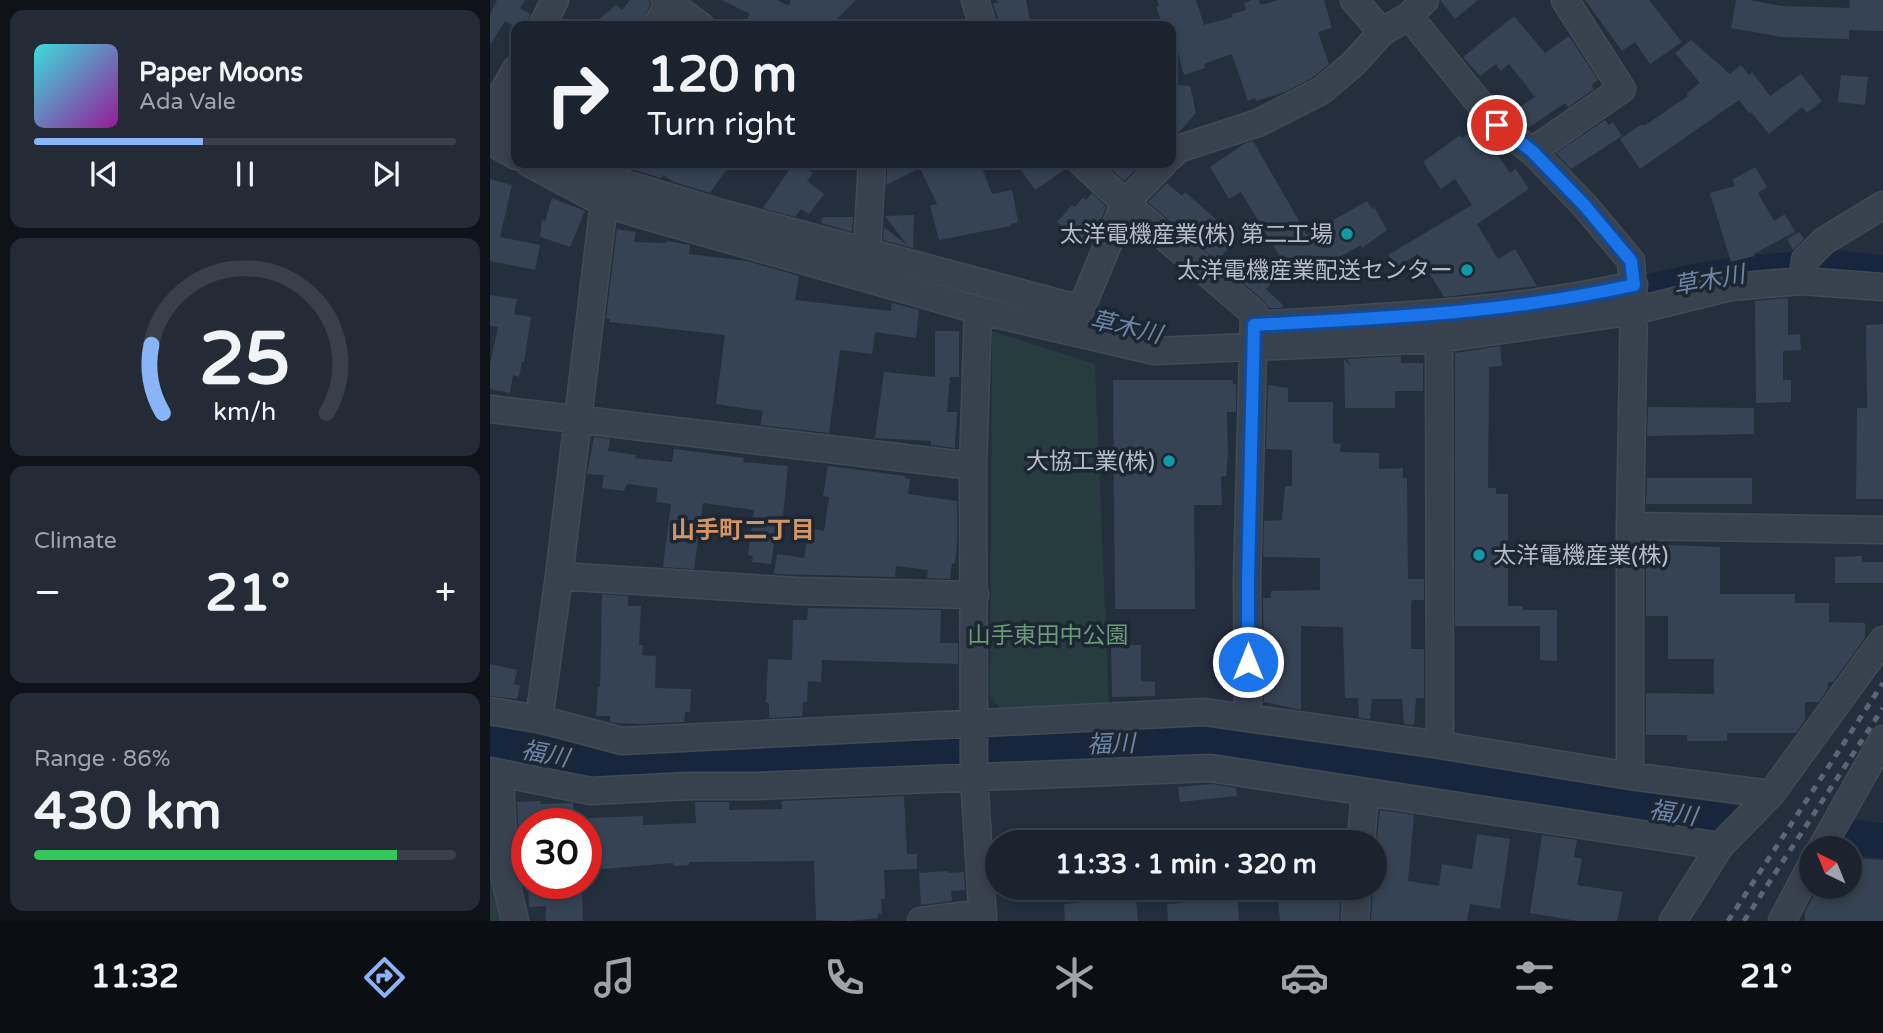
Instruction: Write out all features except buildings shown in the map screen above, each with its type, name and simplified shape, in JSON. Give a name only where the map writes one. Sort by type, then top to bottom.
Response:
[{"type":"street","points":[[975,0],[981,21]]},
{"type":"street","points":[[1354,0],[1382,32]]},
{"type":"street","points":[[1532,151],[1622,89],[1566,0]]},
{"type":"street","points":[[1176,151],[1258,123],[1321,91],[1353,64],[1382,32],[1417,8],[1497,125],[1532,151],[1585,206],[1631,261],[1634,297],[1630,776]]},
{"type":"street","points":[[663,10],[689,21]]},
{"type":"street","points":[[511,78],[491,112],[511,123]]},
{"type":"street","points":[[490,141],[511,153]]},
{"type":"street","points":[[551,168],[618,183],[866,265],[978,310],[1077,320]]},
{"type":"street","points":[[589,168],[618,183]]},
{"type":"street","points":[[866,265],[872,168]]},
{"type":"street","points":[[1087,168],[1125,204],[1254,313],[1248,717]]},
{"type":"street","points":[[1077,320],[1125,204],[1159,168]]},
{"type":"street","points":[[539,719],[578,420],[618,183]]},
{"type":"street","points":[[1803,274],[1805,260],[1824,241],[1883,205]]},
{"type":"street","points":[[866,265],[1077,320],[1155,351],[1253,335],[1581,297],[1634,297],[1731,287],[1803,274],[1883,287]]},
{"type":"street","points":[[1253,335],[1438,339],[1634,297]]},
{"type":"street","points":[[921,921],[983,917],[975,772],[973,466],[978,310]]},
{"type":"street","points":[[1438,339],[1440,746]]},
{"type":"street","points":[[490,409],[973,466]]},
{"type":"street","points":[[1630,526],[1883,530]]},
{"type":"street","points":[[559,576],[798,591],[975,595]]},
{"type":"street","points":[[1674,921],[1720,846],[1771,794],[1883,640]]},
{"type":"street","points":[[490,711],[539,719],[622,741],[975,728],[1204,712],[1630,776],[1771,794]]},
{"type":"street","points":[[1828,836],[1883,739]]},
{"type":"street","points":[[515,921],[504,873],[495,772],[591,791],[755,786],[975,772],[1210,768],[1720,846]]},
{"type":"street","points":[[1362,830],[1365,792]]},
{"type":"street","points":[[1782,921],[1799,889]]},
{"type":"street","points":[[1355,921],[1356,900]]},
{"type":"green space","name":"山手東田中公園","points":[[992,331],[1095,364],[1109,705],[1002,710],[990,697]]},
{"type":"green space","points":[[490,789],[510,921],[490,921]]},
{"type":"waterway","name":"草木川","points":[[1601,302],[1701,280],[1757,272],[1831,267],[1883,273]]},
{"type":"waterway","name":"福川","points":[[490,744],[595,764],[1200,741],[1728,822]]},
{"type":"waterway","name":"福川","points":[[1862,838],[1883,841]]},
{"type":"railway","points":[[1728,921],[1883,683]]},
{"type":"railway","points":[[1744,921],[1883,708]]},
{"type":"place","name":"太洋電機産業(株) 第二工場","points":[[1347,234]]},
{"type":"place","name":"太洋電機産業配送センター","points":[[1467,270]]},
{"type":"place","name":"大協工業(株)","points":[[1169,461]]},
{"type":"place","name":"太洋電機産業(株)","points":[[1479,555]]},
{"type":"district","name":"山手町二丁目","points":[[743,530]]},
{"type":"route","points":[[1248,662],[1254,325],[1480,310],[1581,297],[1634,285],[1631,261],[1585,206],[1532,151],[1497,125]]}]
